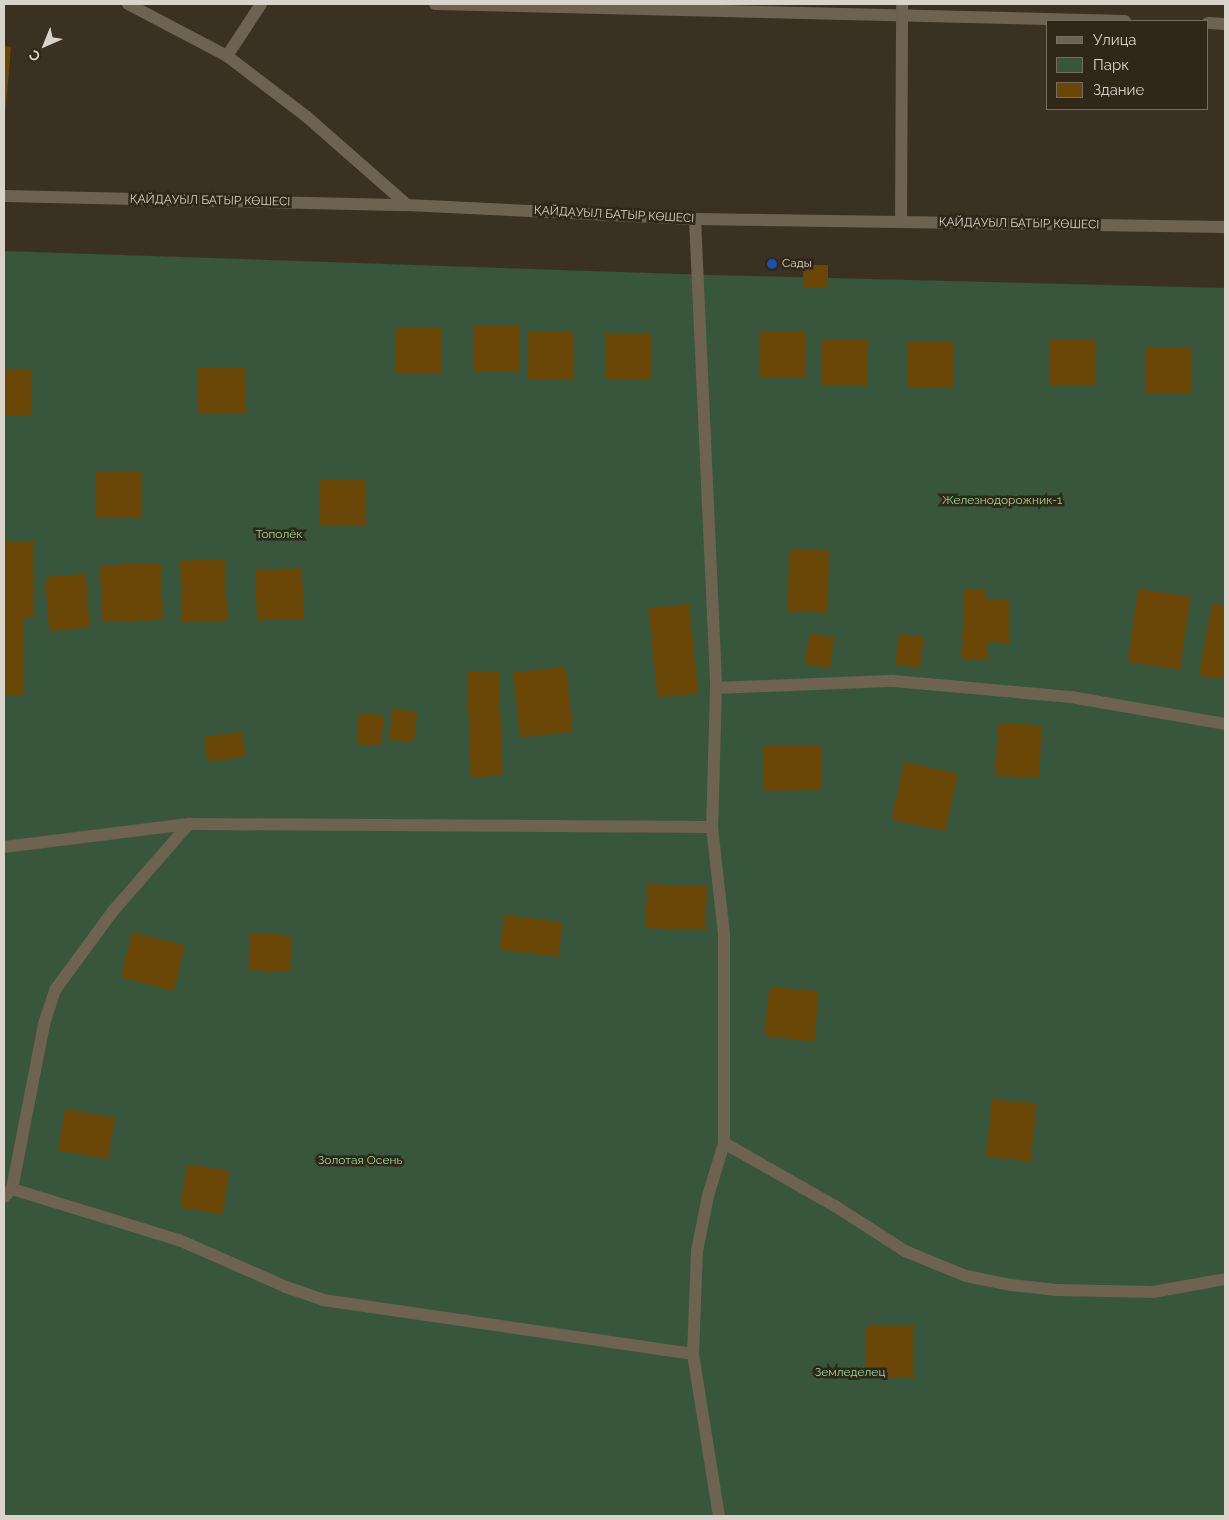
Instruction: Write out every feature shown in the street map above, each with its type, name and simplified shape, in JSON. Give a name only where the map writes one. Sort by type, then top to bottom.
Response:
[{"type":"street","points":[[128,4],[227,56],[307,117],[407,205]]},
{"type":"street","points":[[227,56],[261,4]]},
{"type":"street","points":[[435,4],[902,10],[1105,20]]},
{"type":"street","points":[[901,222],[902,10]]},
{"type":"street","points":[[1209,24],[1225,24]]},
{"type":"street","name":"ҚАЙДАУЫЛ БАТЫР КӨШЕСІ","points":[[4,196],[407,205],[695,219],[1225,228]]},
{"type":"street","points":[[695,219],[716,688],[712,827],[724,934],[724,1143],[708,1196],[698,1251],[693,1354],[719,1516]]},
{"type":"street","points":[[716,688],[894,681],[1071,697],[1225,724]]},
{"type":"street","points":[[4,847],[189,824],[712,827]]},
{"type":"street","points":[[189,824],[113,912],[55,990],[44,1024],[8,1193],[179,1240],[286,1287],[322,1300],[693,1354]]},
{"type":"street","points":[[724,1143],[836,1206],[905,1251],[966,1276],[1011,1285],[1058,1290],[1153,1292],[1225,1279]]},
{"type":"green space","points":[[4,251],[710,275],[1225,288],[1225,1516],[4,1516]]},
{"type":"building","points":[[4,46],[11,47],[5,116],[4,116]]},
{"type":"building","points":[[803,265],[828,265],[828,288],[803,288]]},
{"type":"building","points":[[473,326],[519,326],[519,372],[473,372]]},
{"type":"building","points":[[395,328],[441,328],[441,374],[395,374]]},
{"type":"building","points":[[527,332],[573,332],[573,379],[527,379]]},
{"type":"building","points":[[759,332],[805,332],[805,378],[759,378]]},
{"type":"building","points":[[606,334],[652,334],[652,380],[606,380]]},
{"type":"building","points":[[822,339],[868,339],[868,385],[822,385]]},
{"type":"building","points":[[1050,340],[1096,340],[1096,386],[1050,386]]},
{"type":"building","points":[[908,341],[953,341],[953,387],[908,387]]},
{"type":"building","points":[[1146,348],[1192,348],[1192,394],[1146,394]]},
{"type":"building","points":[[198,367],[245,367],[245,413],[198,413]]},
{"type":"building","points":[[4,369],[32,369],[32,415],[4,415]]},
{"type":"building","points":[[96,472],[142,472],[142,517],[96,517]]},
{"type":"building","points":[[319,480],[365,480],[365,526],[319,526]]},
{"type":"building","points":[[4,541],[33,541],[34,618],[24,618],[24,695],[4,695]]},
{"type":"building","points":[[789,549],[829,550],[828,613],[788,612]]},
{"type":"building","points":[[225,559],[227,621],[182,623],[180,561]]},
{"type":"building","points":[[161,563],[163,620],[102,622],[100,565]]},
{"type":"building","points":[[302,568],[304,619],[257,621],[255,570]]},
{"type":"building","points":[[86,574],[90,628],[49,631],[45,577]]},
{"type":"building","points":[[964,589],[985,589],[985,600],[1010,600],[1009,643],[987,642],[987,660],[962,659]]},
{"type":"building","points":[[1138,589],[1190,596],[1180,670],[1128,662]]},
{"type":"building","points":[[1212,603],[1225,606],[1225,670],[1222,679],[1199,676]]},
{"type":"building","points":[[689,604],[698,694],[658,698],[648,608]]},
{"type":"building","points":[[809,634],[834,637],[830,668],[805,665]]},
{"type":"building","points":[[899,634],[924,637],[920,668],[895,665]]},
{"type":"building","points":[[566,667],[573,732],[520,737],[513,673]]},
{"type":"building","points":[[499,671],[503,776],[471,777],[467,672]]},
{"type":"building","points":[[392,709],[417,711],[414,742],[389,740]]},
{"type":"building","points":[[359,713],[384,715],[381,746],[356,744]]},
{"type":"building","points":[[998,723],[1042,725],[1039,778],[995,776]]},
{"type":"building","points":[[242,732],[245,757],[207,761],[204,737]]},
{"type":"building","points":[[821,745],[822,790],[764,791],[763,746]]},
{"type":"building","points":[[904,762],[958,773],[946,831],[892,820]]},
{"type":"building","points":[[647,884],[707,886],[705,930],[645,928]]},
{"type":"building","points":[[504,915],[563,922],[558,957],[500,950]]},
{"type":"building","points":[[132,932],[185,945],[174,991],[121,978]]},
{"type":"building","points":[[250,933],[292,935],[290,972],[248,970]]},
{"type":"building","points":[[769,987],[819,991],[814,1041],[765,1037]]},
{"type":"building","points":[[992,1099],[1037,1104],[1031,1161],[986,1157]]},
{"type":"building","points":[[65,1109],[115,1118],[108,1159],[58,1150]]},
{"type":"building","points":[[187,1164],[229,1171],[223,1214],[180,1207]]},
{"type":"building","points":[[866,1325],[914,1325],[914,1378],[866,1378]]},
{"type":"place","name":"Сады","points":[[772,264]]},
{"type":"park label","name":"Железнодорожник-1","points":[[1002,501]]},
{"type":"park label","name":"Тополёк","points":[[279,535]]},
{"type":"park label","name":"Золотая Осень","points":[[360,1161]]},
{"type":"park label","name":"Земледелец","points":[[850,1373]]}]
